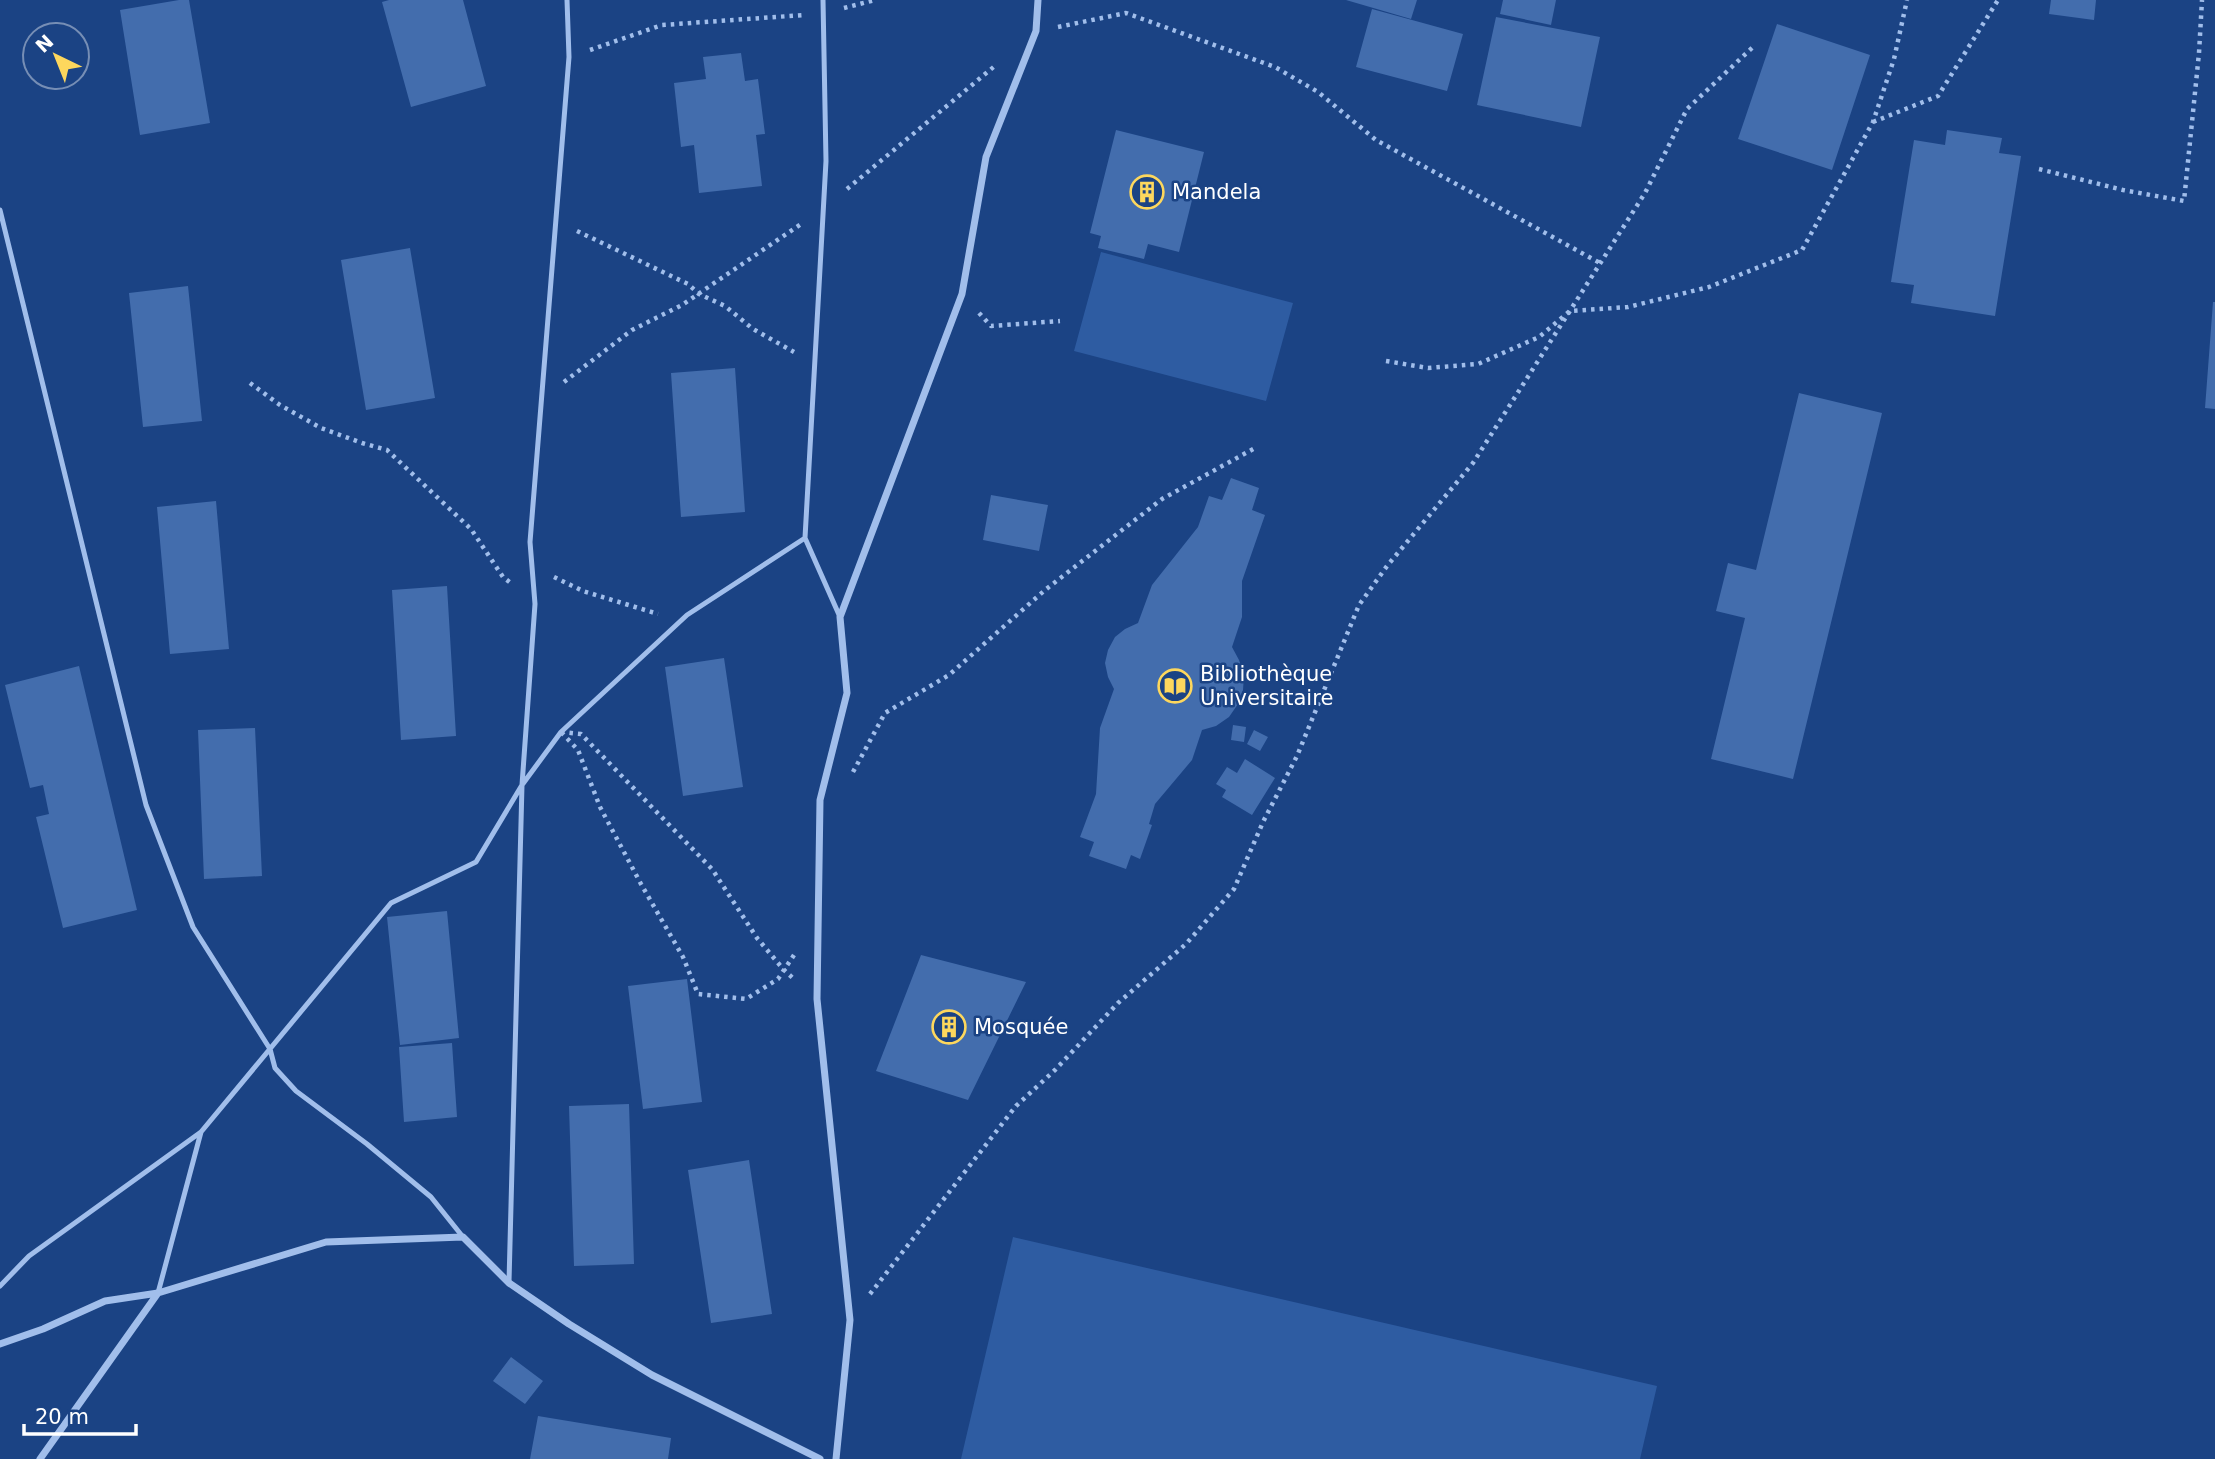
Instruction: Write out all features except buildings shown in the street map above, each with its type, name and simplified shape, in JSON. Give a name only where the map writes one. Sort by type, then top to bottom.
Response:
[{"type":"street","points":[[836,1459],[850,1320],[817,999],[820,800],[847,693],[840,617],[962,294],[986,157],[1035,31],[1038,0]]},
{"type":"street","points":[[0,1344],[43,1329],[105,1301],[158,1293],[326,1242],[463,1237],[509,1283],[569,1324],[652,1374],[820,1459]]},
{"type":"street","points":[[40,1459],[158,1293]]},
{"type":"lane","points":[[509,1283],[522,785],[535,604],[530,542],[558,221],[569,57],[567,0]]},
{"type":"lane","points":[[823,0],[826,161],[805,538],[840,617]]},
{"type":"lane","points":[[0,210],[146,805],[192,927],[270,1049],[275,1068],[296,1091],[431,1196],[463,1237]]},
{"type":"lane","points":[[0,1286],[29,1256],[201,1132],[391,903],[475,862],[522,785],[561,732],[687,615],[805,538]]},
{"type":"lane","points":[[158,1293],[201,1132]]},
{"type":"path","points":[[569,57],[662,25],[822,14],[875,0]]},
{"type":"path","points":[[1386,361],[1428,368],[1478,364],[1539,337],[1570,311],[1628,307],[1709,287],[1802,250],[1873,122],[1894,59],[1908,0]]},
{"type":"path","points":[[1873,122],[1938,96],[1998,0]]},
{"type":"path","points":[[2039,169],[2123,190],[2184,201],[2202,0]]},
{"type":"path","points":[[544,398],[632,330],[699,293],[823,209],[1035,31],[1126,13],[1275,67],[1318,92],[1376,140],[1600,263]]},
{"type":"path","points":[[850,1320],[1016,1106],[1055,1070],[1118,1003],[1186,943],[1234,889],[1263,822],[1297,756],[1359,605],[1387,566],[1473,463],[1645,193],[1687,109],[1753,47]]},
{"type":"path","points":[[558,221],[688,284],[699,293],[725,306],[753,330],[800,356],[815,360]]},
{"type":"path","points":[[962,294],[991,326],[1060,321]]},
{"type":"path","points":[[250,383],[280,405],[321,428],[387,450],[471,528],[503,577],[535,604]]},
{"type":"path","points":[[852,773],[885,713],[948,675],[1045,590],[1161,499],[1255,448]]},
{"type":"path","points":[[530,542],[554,577],[583,591],[663,615],[687,615]]},
{"type":"path","points":[[561,732],[581,734],[712,869],[757,938],[784,971],[778,979],[746,999],[698,994],[683,957],[600,807],[578,750],[561,732]]},
{"type":"shaded area","points":[[1101,252],[1293,303],[1266,401],[1074,351]]},
{"type":"shaded area","points":[[1013,1237],[1657,1386],[1640,1459],[961,1459]]},
{"type":"place","name":"Mandela","points":[[1147,192]]},
{"type":"place","name":"Bibliothèque Universitaire","points":[[1175,686]]},
{"type":"place","name":"Mosquée","points":[[949,1027]]}]
